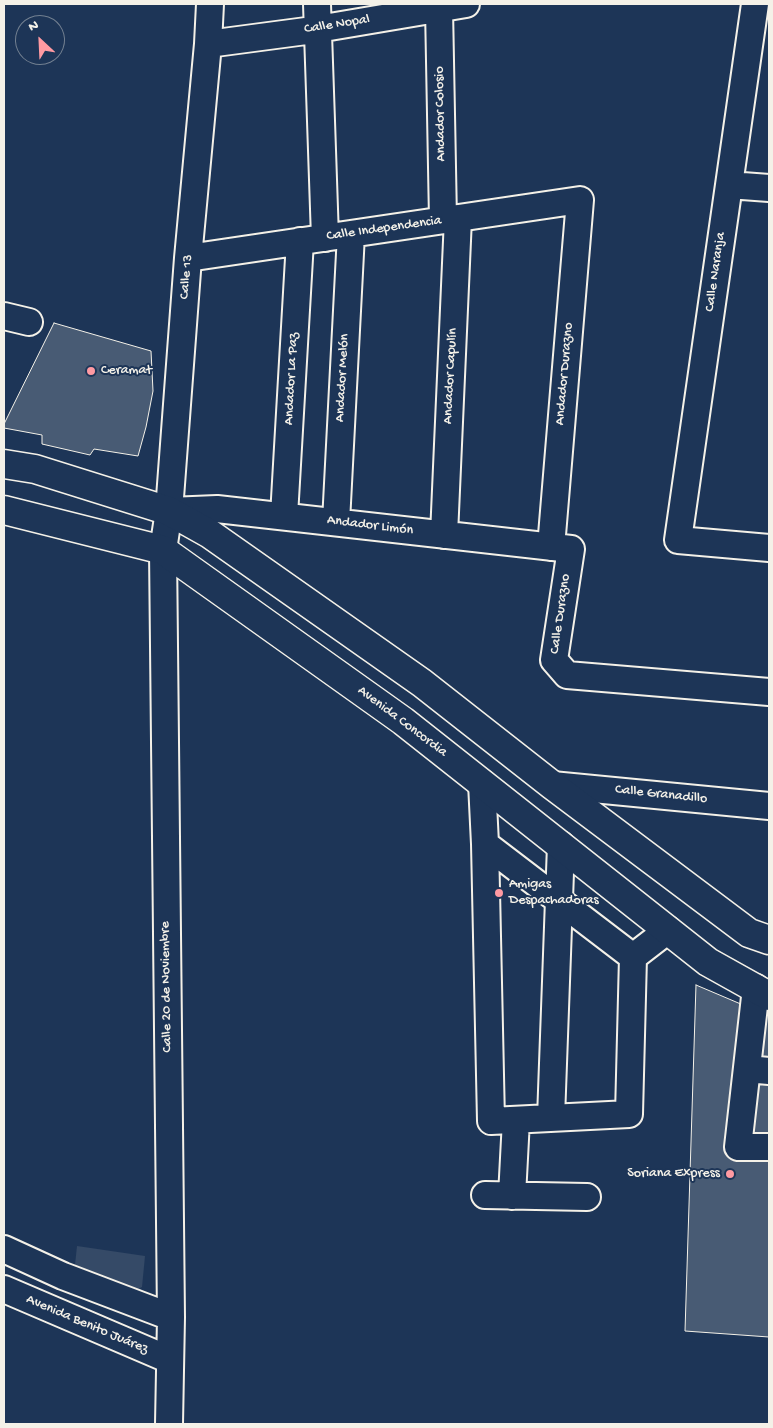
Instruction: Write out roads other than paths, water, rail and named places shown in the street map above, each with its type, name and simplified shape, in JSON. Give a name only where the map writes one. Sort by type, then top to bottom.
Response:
[{"type":"main road","points":[[4,464],[35,469],[169,511],[210,534],[422,683],[552,785],[749,933],[769,940]]},
{"type":"main road","name":"Avenida Concordia","points":[[4,510],[162,550],[403,721],[708,962],[762,992]]},
{"type":"main road","points":[[444,753],[472,722]]},
{"type":"street","name":"Calle 13","points":[[162,550],[169,511],[210,4]]},
{"type":"street","name":"Calle Nopal","points":[[208,44],[317,16],[439,8],[466,4]]},
{"type":"street","name":"Calle Naranja","points":[[755,4],[678,540],[769,548]]},
{"type":"street","name":"Andador Colosio","points":[[439,8],[451,219]]},
{"type":"street","name":"Andador La Paz","points":[[284,516],[313,240],[317,16]]},
{"type":"street","points":[[729,185],[769,188]]},
{"type":"street","name":"Calle Independencia","points":[[188,258],[580,200]]},
{"type":"street","name":"Andador Durazno","points":[[561,548],[580,200]]},
{"type":"street","name":"Andador Capulín","points":[[444,535],[451,219]]},
{"type":"street","name":"Andador Melón","points":[[336,522],[351,234]]},
{"type":"street","points":[[4,316],[29,322]]},
{"type":"street","name":"Andador Limón","points":[[169,511],[217,509],[561,548]]},
{"type":"street","name":"Calle Durazno","points":[[561,548],[554,660],[567,675],[769,692]]},
{"type":"street","name":"Calle 20 de Noviembre","points":[[162,550],[171,1317],[169,1424]]},
{"type":"street","points":[[482,783],[491,1121],[630,1114],[634,957]]},
{"type":"street","name":"Calle Granadillo","points":[[552,785],[769,806]]},
{"type":"street","points":[[485,844],[634,957]]},
{"type":"street","points":[[551,1118],[561,845]]},
{"type":"street","points":[[634,957],[668,930]]},
{"type":"street","points":[[762,992],[758,1070],[738,1147],[769,1147]]},
{"type":"street","points":[[512,1196],[516,1120]]},
{"type":"street","points":[[485,1195],[587,1198]]},
{"type":"street","points":[[4,1249],[63,1276],[171,1317]]},
{"type":"street","name":"Avenida Benito Juárez","points":[[4,1289],[170,1360]]},
{"type":"place","name":"Ceramat","points":[[91,371]]},
{"type":"place","name":"Amigas Despachadoras","points":[[499,893]]},
{"type":"place","name":"Soriana Express","points":[[730,1174]]}]
